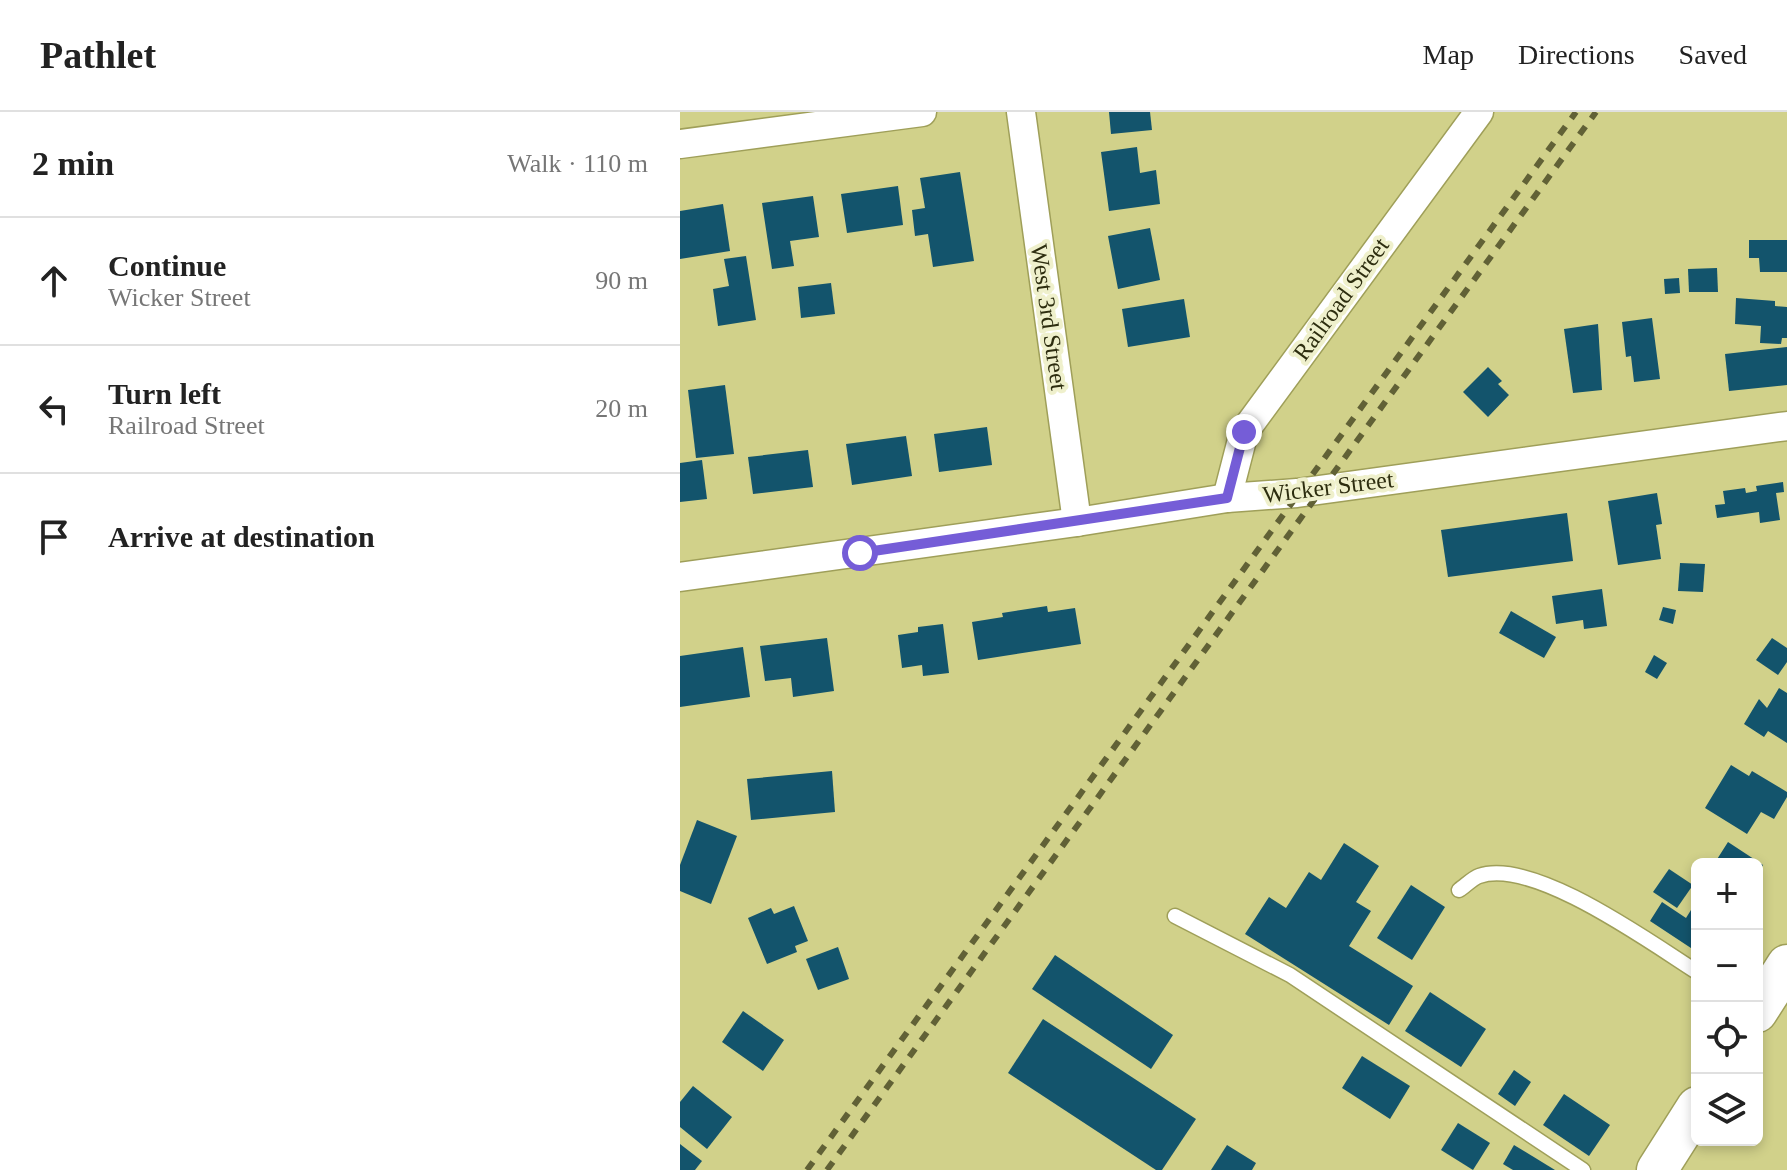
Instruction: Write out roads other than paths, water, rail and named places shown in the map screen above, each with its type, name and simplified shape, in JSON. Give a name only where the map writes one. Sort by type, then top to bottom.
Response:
[{"type":"main road","points":[[1762,1002],[1787,965]]},
{"type":"main road","points":[[1657,1170],[1691,1116]]},
{"type":"street","points":[[680,144],[922,112]]},
{"type":"street","name":"West 3rd Street","points":[[1021,112],[1077,522]]},
{"type":"street","name":"Railroad Street","points":[[1227,498],[1244,432],[1479,112]]},
{"type":"street","name":"Wicker Street","points":[[680,577],[1227,498],[1297,493],[1787,426]]},
{"type":"lane","points":[[1459,890],[1480,876],[1512,874],[1542,882],[1587,904],[1691,968]]},
{"type":"lane","points":[[1175,916],[1290,975],[1583,1170]]},
{"type":"railway","points":[[807,1170],[1576,112]]},
{"type":"railway","points":[[827,1170],[1596,112]]}]
